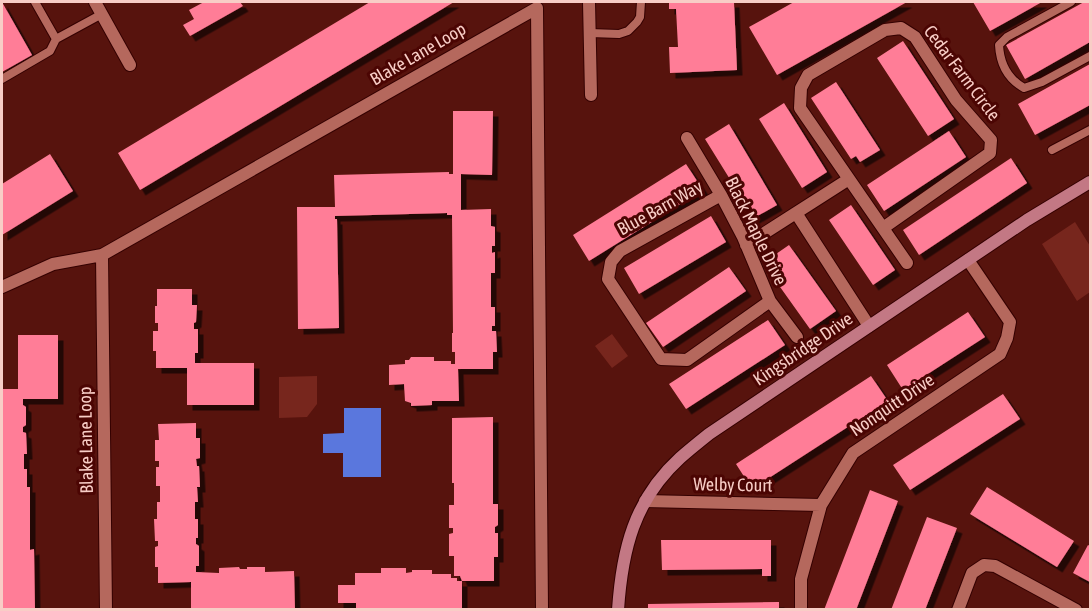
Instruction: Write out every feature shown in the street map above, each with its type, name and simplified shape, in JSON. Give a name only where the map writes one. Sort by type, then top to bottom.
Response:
[{"type":"street","points":[[95,2],[130,65]]},
{"type":"street","points":[[589,2],[591,95]]},
{"type":"street","name":"Blake Lane Loop","points":[[106,609],[102,255],[537,8],[542,609]]},
{"type":"street","name":"Cedar Farm Circle","points":[[883,228],[990,153],[990,140],[956,100],[915,37],[901,28],[885,30],[808,75],[801,88],[800,108],[883,228],[907,262]]},
{"type":"street","name":"Black Maple Drive","points":[[687,138],[747,245],[770,301],[797,337]]},
{"type":"street","points":[[747,245],[849,179]]},
{"type":"street","name":"Kingsbridge Drive","points":[[618,609],[625,553],[633,526],[645,501],[679,458],[709,435],[1028,220],[1090,184]]},
{"type":"street","name":"Blue Barn Way","points":[[721,195],[620,250],[611,262],[608,279],[660,359],[687,360],[770,301]]},
{"type":"street","points":[[796,213],[869,326]]},
{"type":"street","points":[[2,286],[53,264],[102,255]]},
{"type":"street","name":"Nonquitt Drive","points":[[801,609],[801,579],[820,506],[853,453],[1000,354],[1007,338],[1010,322],[968,260]]},
{"type":"street","name":"Welby Court","points":[[645,501],[820,506]]},
{"type":"street","points":[[958,609],[972,573],[984,565],[994,566],[1076,609]]},
{"type":"lane","points":[[35,2],[56,39]]},
{"type":"lane","points":[[590,33],[619,34],[628,31],[638,22],[640,2]]},
{"type":"lane","points":[[1071,2],[1007,37],[999,45],[1000,58],[1013,81],[1024,88],[1042,82],[1090,56]]},
{"type":"lane","points":[[2,79],[50,51],[56,39],[102,14]]},
{"type":"lane","points":[[1052,150],[1090,130]]},
{"type":"shaded area","points":[[1075,222],[1090,246],[1090,292],[1077,301],[1042,244]]},
{"type":"shaded area","points":[[612,334],[628,356],[612,368],[595,346]]},
{"type":"shaded area","points":[[317,376],[317,404],[307,417],[279,418],[279,377]]},
{"type":"water","points":[[344,408],[381,408],[381,477],[343,477],[343,453],[323,453],[323,434],[344,433]]},
{"type":"building","points":[[2,2],[32,55],[2,72]]},
{"type":"building","points":[[204,2],[240,2],[243,6],[190,36],[183,25],[194,19],[189,10]]},
{"type":"building","points":[[370,2],[454,2],[140,190],[118,153]]},
{"type":"building","points":[[669,2],[734,2],[737,70],[670,73],[669,47],[678,47],[676,9],[669,9]]},
{"type":"building","points":[[794,2],[907,2],[777,75],[749,27]]},
{"type":"building","points":[[973,2],[1042,2],[990,31]]},
{"type":"building","points":[[1084,2],[1090,2],[1090,42],[1025,79],[1006,45]]},
{"type":"building","points":[[903,41],[954,119],[928,136],[877,58]]},
{"type":"building","points":[[1090,64],[1090,105],[1035,135],[1018,104]]},
{"type":"building","points":[[836,82],[880,150],[860,162],[856,156],[851,159],[811,98]]},
{"type":"building","points":[[784,103],[827,172],[802,188],[759,119]]},
{"type":"building","points":[[453,111],[493,111],[492,175],[461,174],[461,210],[491,209],[491,226],[495,227],[495,246],[492,246],[492,253],[495,252],[495,273],[491,273],[491,307],[495,307],[495,326],[492,326],[492,331],[496,331],[497,352],[493,352],[493,369],[458,369],[459,401],[432,401],[432,405],[411,406],[411,403],[405,401],[404,384],[389,385],[389,365],[405,364],[405,360],[411,357],[434,357],[434,361],[451,361],[451,364],[455,364],[455,352],[452,352],[452,215],[447,215],[447,213],[335,216],[337,219],[339,328],[298,329],[297,207],[335,207],[334,175],[449,172],[453,174]]},
{"type":"building","points":[[729,124],[777,205],[754,218],[705,139]]},
{"type":"building","points":[[949,131],[966,157],[884,211],[867,185]]},
{"type":"building","points":[[50,154],[73,191],[2,235],[2,184]]},
{"type":"building","points":[[1011,158],[1027,183],[919,255],[903,230]]},
{"type":"building","points":[[686,164],[703,190],[589,261],[573,235]]},
{"type":"building","points":[[851,205],[895,270],[873,285],[829,220]]},
{"type":"building","points":[[711,216],[726,242],[639,294],[624,268]]},
{"type":"building","points":[[789,245],[836,311],[810,329],[763,263]]},
{"type":"building","points":[[729,267],[746,291],[663,347],[646,323]]},
{"type":"building","points":[[157,289],[192,289],[192,305],[197,305],[194,329],[198,329],[198,353],[195,353],[195,363],[254,363],[254,405],[187,405],[187,368],[156,368],[153,331],[158,331],[158,323],[155,323]]},
{"type":"building","points":[[968,312],[985,337],[903,390],[887,365]]},
{"type":"building","points":[[768,320],[785,345],[686,409],[669,384]]},
{"type":"building","points":[[18,335],[58,335],[58,399],[23,399],[23,405],[26,407],[26,425],[23,427],[23,432],[26,433],[27,454],[24,454],[24,469],[27,469],[27,487],[30,487],[30,550],[34,549],[35,610],[2,610],[2,389],[18,389]]},
{"type":"building","points":[[871,376],[888,401],[752,489],[736,464]]},
{"type":"building","points":[[1003,394],[1020,419],[910,490],[893,465]]},
{"type":"building","points":[[493,417],[493,504],[498,504],[498,525],[495,527],[495,533],[498,533],[498,557],[494,557],[494,581],[462,581],[460,576],[454,576],[454,556],[449,556],[449,534],[453,533],[453,528],[449,528],[449,505],[454,505],[452,418]]},
{"type":"building","points":[[196,423],[196,438],[200,438],[200,458],[196,459],[197,466],[199,466],[200,487],[197,487],[198,502],[195,502],[195,519],[198,519],[196,544],[199,546],[199,566],[196,566],[196,572],[219,573],[219,568],[239,567],[247,569],[247,567],[265,567],[265,572],[294,571],[295,610],[191,610],[191,582],[158,583],[155,547],[158,546],[158,541],[155,541],[154,519],[157,519],[157,502],[160,502],[160,486],[156,486],[156,467],[159,467],[159,461],[155,461],[155,440],[159,440],[158,424]]},
{"type":"building","points":[[987,487],[1074,541],[1057,567],[970,514]]},
{"type":"building","points":[[870,490],[898,501],[856,610],[824,610]]},
{"type":"building","points":[[927,517],[957,528],[925,610],[891,610]]},
{"type":"building","points":[[661,540],[771,540],[771,576],[762,576],[762,569],[662,570]]},
{"type":"building","points":[[1088,545],[1090,546],[1090,582],[1073,573]]},
{"type":"building","points":[[381,568],[406,568],[406,573],[412,570],[432,570],[432,574],[451,574],[451,578],[462,581],[462,610],[356,610],[356,603],[338,603],[338,585],[355,585],[355,573],[381,573]]},
{"type":"building","points":[[779,602],[779,610],[648,610],[648,604]]}]
